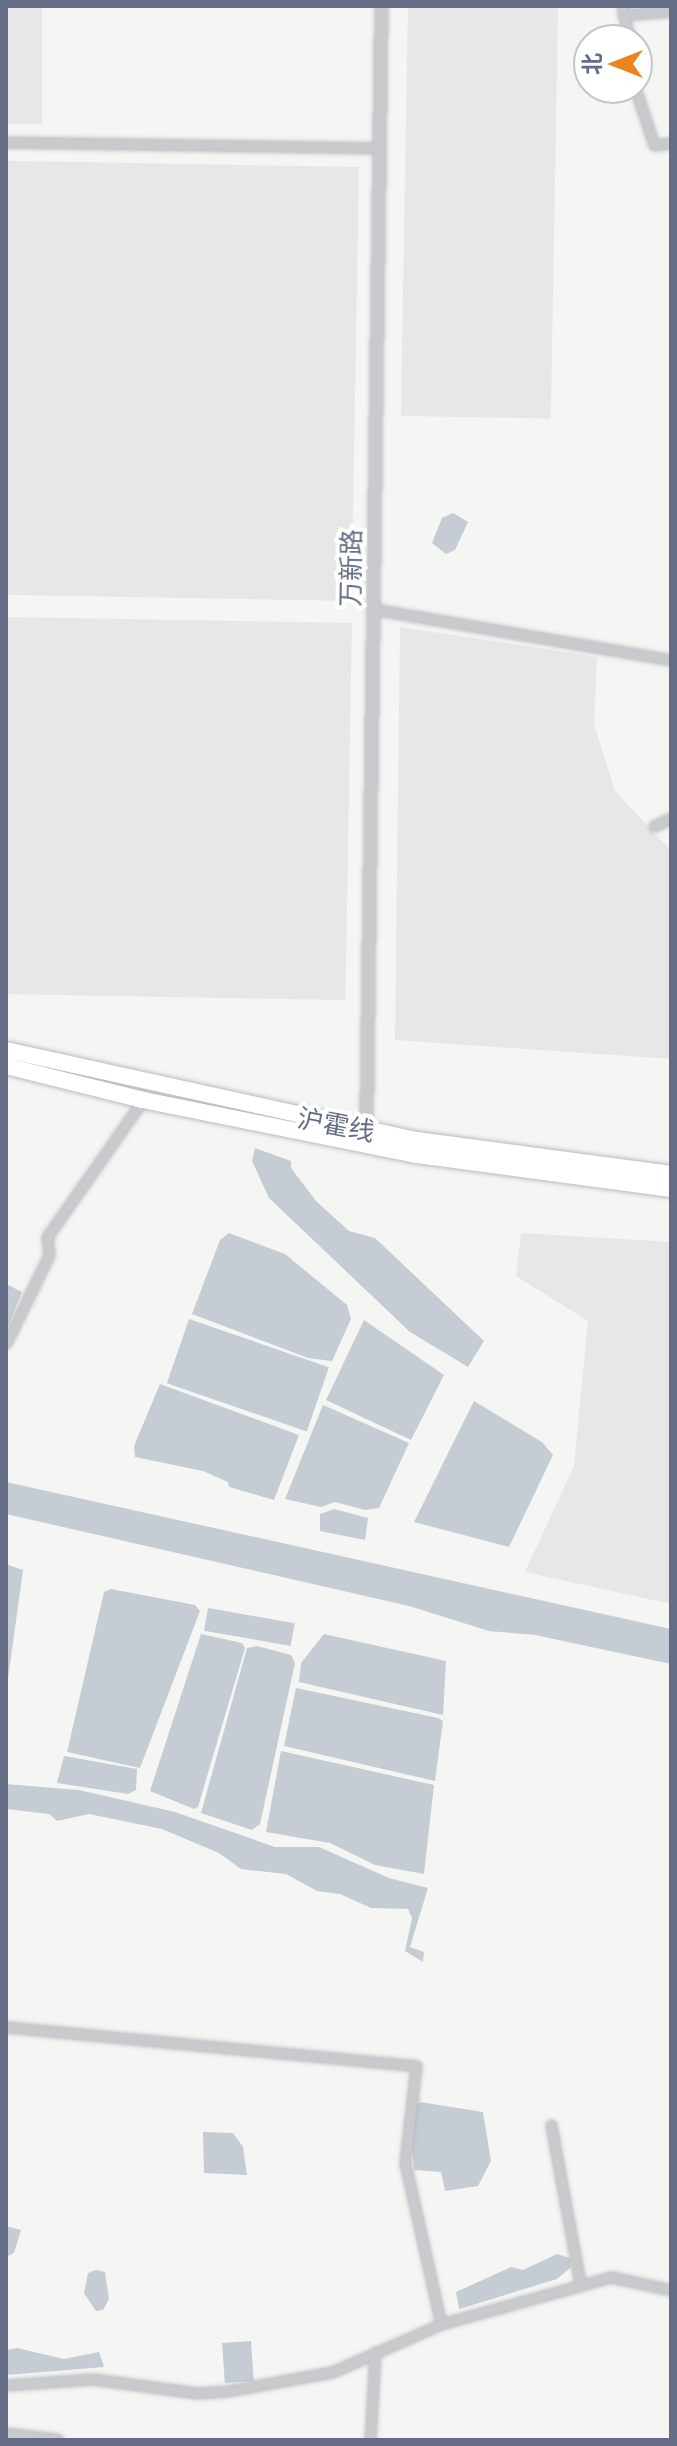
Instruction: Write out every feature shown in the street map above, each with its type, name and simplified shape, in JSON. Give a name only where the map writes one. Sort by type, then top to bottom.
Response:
[{"type":"highway","name":"沪霍线","points":[[6,1050],[366,1131],[671,1174]]},
{"type":"highway","name":"沪霍线","points":[[6,1066],[143,1100],[416,1155],[671,1189]]},
{"type":"street","name":"万新路","points":[[366,1131],[381,6]]},
{"type":"street","points":[[623,11],[671,11]]},
{"type":"street","points":[[640,104],[654,145],[671,143]]},
{"type":"street","points":[[6,142],[379,148]]},
{"type":"street","points":[[373,609],[671,660]]},
{"type":"street","points":[[654,826],[671,818]]},
{"type":"street","points":[[6,1343],[49,1255],[47,1237],[143,1100]]},
{"type":"street","points":[[6,2027],[416,2066],[405,2163],[441,2324]]},
{"type":"street","points":[[551,2125],[580,2283]]},
{"type":"street","points":[[6,2385],[93,2379],[197,2393],[227,2391],[332,2372],[441,2324],[580,2283],[611,2277],[671,2290]]},
{"type":"street","points":[[370,2440],[375,2352]]},
{"type":"street","points":[[6,2434],[57,2440]]},
{"type":"shaded area","points":[[6,6],[42,6],[42,124],[6,124]]},
{"type":"shaded area","points":[[408,6],[558,9],[551,419],[401,416]]},
{"type":"shaded area","points":[[6,161],[359,167],[351,601],[6,595]]},
{"type":"shaded area","points":[[453,513],[468,522],[455,550],[446,554],[432,543],[442,518]]},
{"type":"shaded area","points":[[6,617],[352,623],[345,1000],[6,994]]},
{"type":"shaded area","points":[[400,627],[597,657],[594,724],[615,791],[671,851],[671,1059],[395,1040]]},
{"type":"shaded area","points":[[255,1148],[291,1161],[291,1168],[316,1201],[349,1231],[375,1238],[484,1341],[468,1367],[410,1332],[269,1198],[252,1161]]},
{"type":"shaded area","points":[[229,1233],[285,1254],[347,1305],[351,1319],[332,1361],[308,1358],[192,1314],[220,1240]]},
{"type":"shaded area","points":[[521,1233],[671,1242],[671,1604],[525,1572],[574,1466],[588,1321],[516,1276]]},
{"type":"shaded area","points":[[6,1284],[22,1292],[6,1331]]},
{"type":"shaded area","points":[[189,1319],[329,1367],[307,1431],[167,1383]]},
{"type":"shaded area","points":[[364,1320],[444,1375],[411,1440],[326,1400]]},
{"type":"shaded area","points":[[160,1384],[299,1435],[274,1500],[229,1487],[228,1482],[203,1471],[135,1457],[134,1446]]},
{"type":"shaded area","points":[[474,1401],[542,1442],[553,1455],[509,1547],[414,1522]]},
{"type":"shaded area","points":[[323,1405],[409,1443],[379,1508],[365,1510],[335,1502],[321,1507],[285,1499]]},
{"type":"shaded area","points":[[6,1482],[671,1629],[671,1664],[535,1635],[489,1631],[409,1606],[6,1514]]},
{"type":"shaded area","points":[[334,1509],[368,1518],[365,1540],[320,1531],[320,1514]]},
{"type":"shaded area","points":[[6,1564],[23,1570],[6,1693]]},
{"type":"shaded area","points":[[111,1589],[195,1605],[200,1611],[140,1768],[67,1752],[104,1592]]},
{"type":"shaded area","points":[[208,1608],[295,1623],[291,1646],[204,1631]]},
{"type":"shaded area","points":[[201,1634],[242,1643],[245,1648],[198,1807],[194,1809],[150,1791]]},
{"type":"shaded area","points":[[324,1634],[446,1661],[443,1715],[299,1682],[301,1663]]},
{"type":"shaded area","points":[[257,1646],[291,1655],[295,1663],[260,1824],[252,1830],[201,1813],[247,1648]]},
{"type":"shaded area","points":[[296,1688],[443,1721],[435,1781],[284,1746]]},
{"type":"shaded area","points":[[281,1751],[434,1785],[424,1874],[375,1865],[330,1843],[266,1832]]},
{"type":"shaded area","points":[[64,1756],[137,1769],[136,1790],[128,1794],[57,1783]]},
{"type":"shaded area","points":[[6,1784],[79,1790],[175,1812],[275,1847],[319,1847],[389,1878],[428,1888],[410,1947],[424,1952],[423,1962],[405,1951],[412,1918],[408,1909],[371,1908],[340,1894],[317,1891],[286,1874],[241,1869],[219,1853],[162,1829],[89,1814],[57,1821],[49,1814],[6,1809]]},
{"type":"shaded area","points":[[420,2102],[483,2112],[491,2161],[478,2186],[445,2191],[441,2172],[414,2170],[411,2132],[414,2107]]},
{"type":"shaded area","points":[[203,2132],[233,2133],[243,2147],[247,2175],[204,2173]]},
{"type":"shaded area","points":[[6,2226],[21,2230],[14,2253],[6,2257]]},
{"type":"shaded area","points":[[557,2254],[570,2258],[571,2267],[557,2279],[459,2309],[456,2292],[511,2267],[523,2270]]},
{"type":"shaded area","points":[[96,2270],[105,2272],[109,2299],[103,2310],[96,2311],[84,2293],[88,2273]]},
{"type":"shaded area","points":[[251,2341],[254,2381],[225,2383],[222,2343]]},
{"type":"shaded area","points":[[17,2348],[64,2359],[99,2352],[104,2367],[6,2375],[6,2350]]}]
